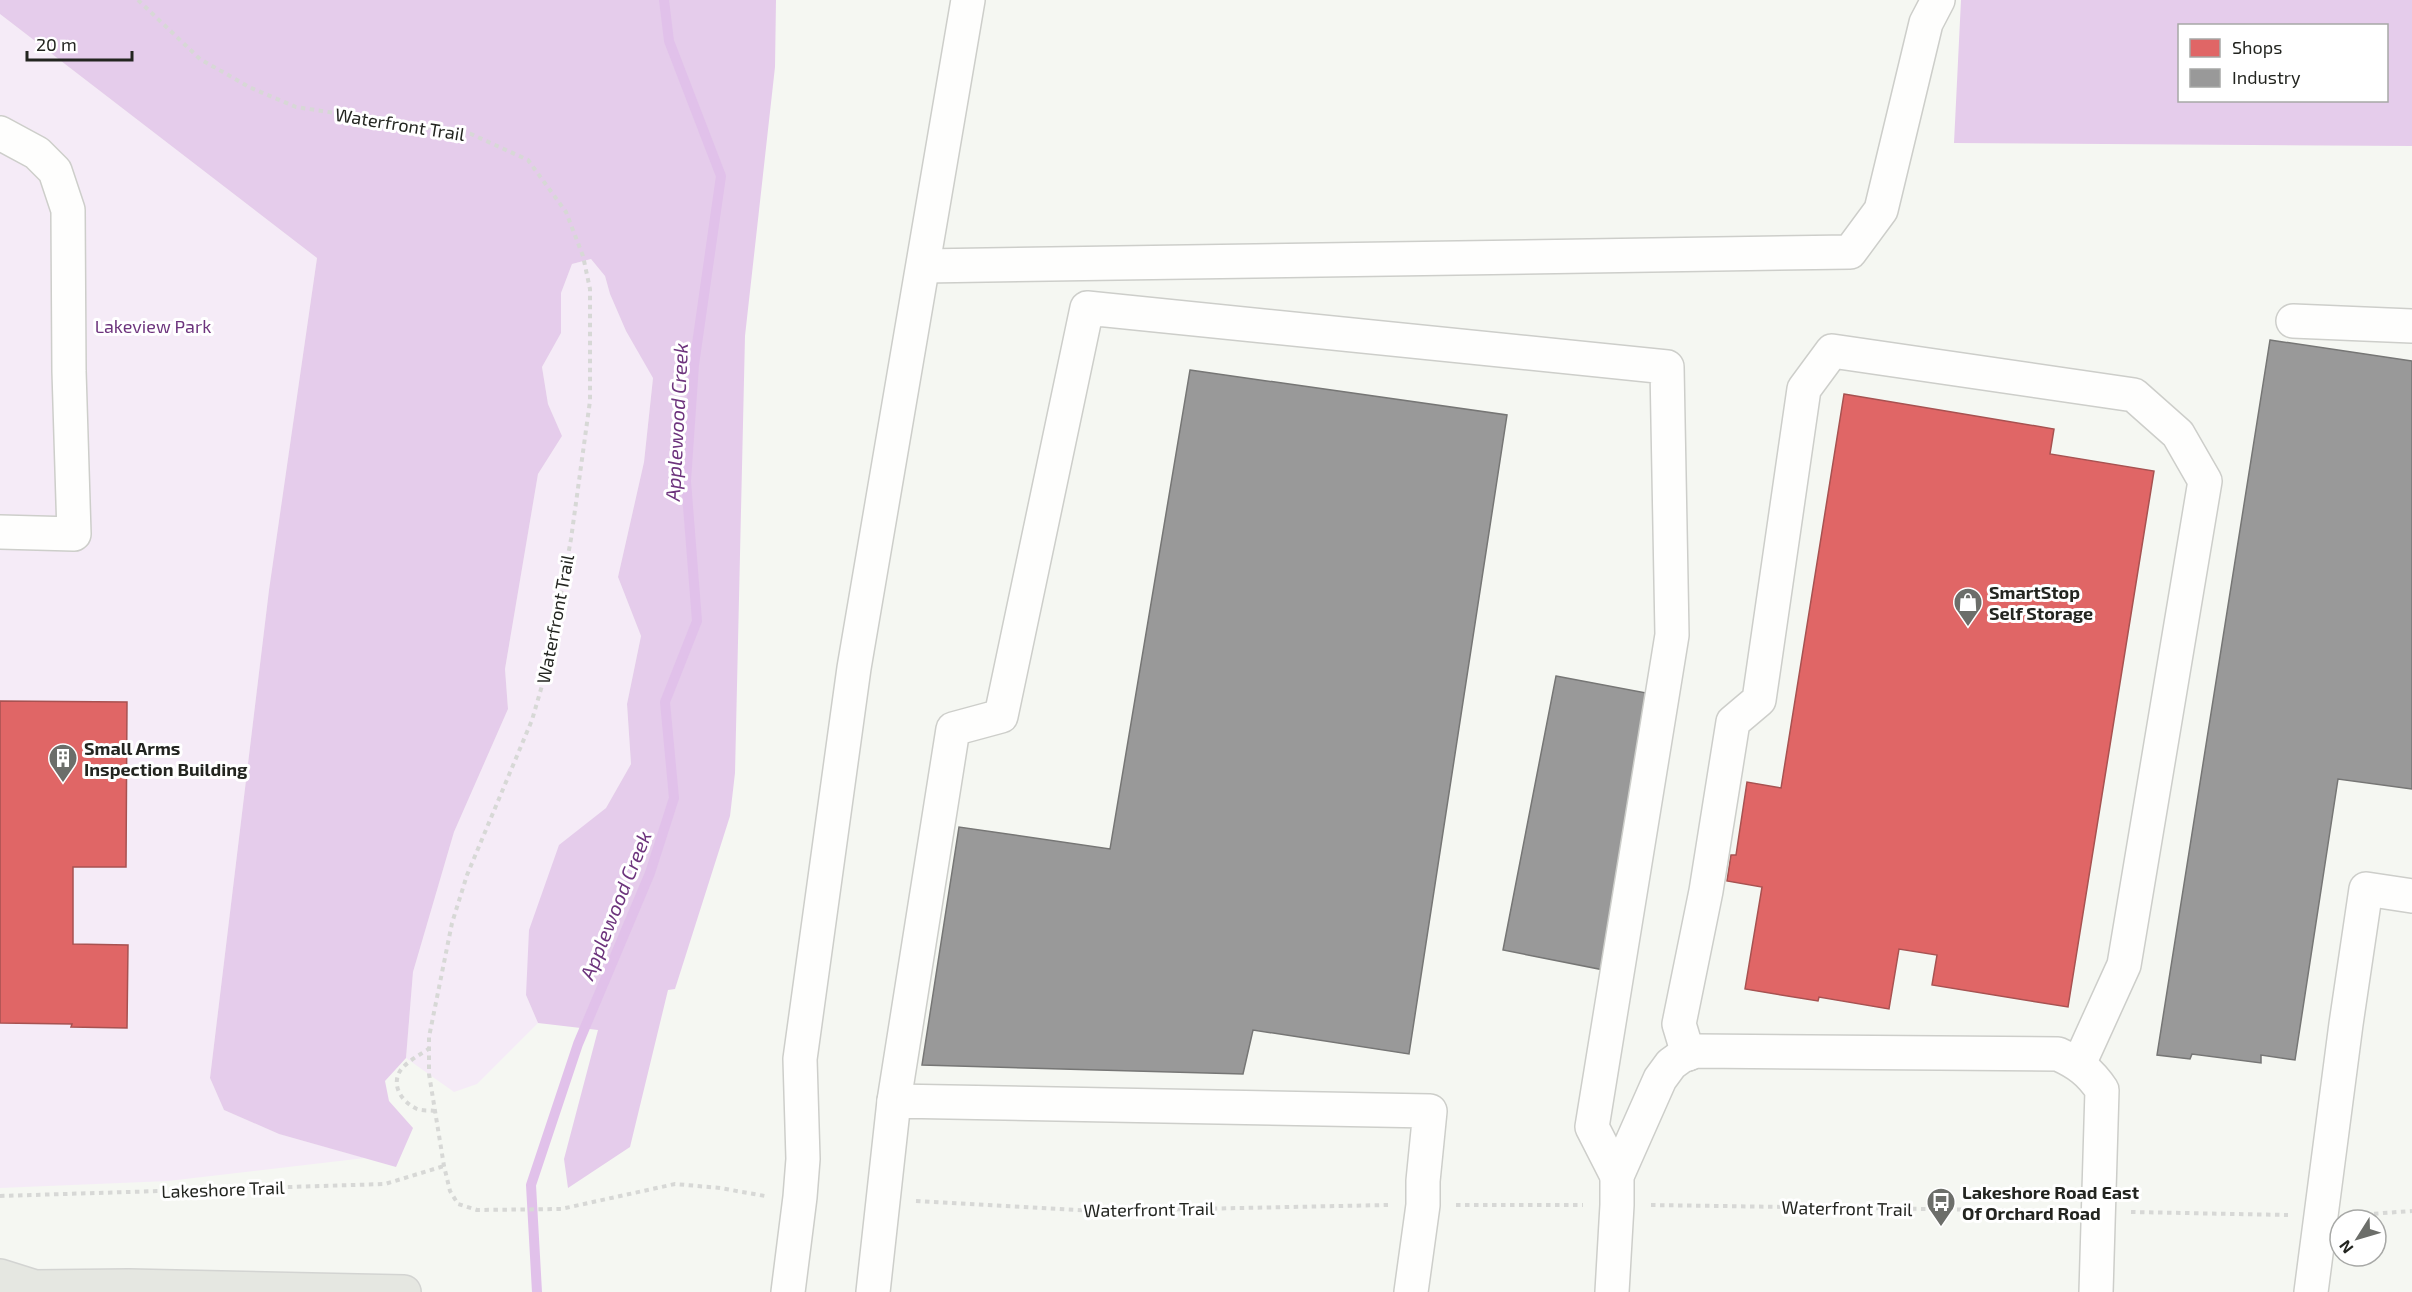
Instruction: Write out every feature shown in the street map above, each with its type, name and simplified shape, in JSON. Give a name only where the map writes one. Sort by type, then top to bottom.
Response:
[{"type":"main road","points":[[0,1276],[30,1290],[129,1286],[404,1292]]},
{"type":"lane","points":[[788,1292],[803,1159],[800,1059],[854,668],[968,0]]},
{"type":"lane","points":[[924,266],[1850,252],[1881,210],[1926,23],[1938,0]]},
{"type":"lane","points":[[0,133],[37,153],[55,171],[68,210],[69,371],[74,534],[0,532]]},
{"type":"lane","points":[[873,1292],[894,1101],[953,729],[1001,716],[1087,308],[1667,367],[1672,635],[1592,1127],[1617,1176]]},
{"type":"lane","points":[[2293,321],[2412,326]]},
{"type":"lane","points":[[1688,1054],[1679,1024],[1706,891],[1733,722],[1759,700],[1804,389],[1832,351],[2134,395],[2178,434],[2205,482],[2124,965],[2079,1064]]},
{"type":"lane","points":[[2311,1292],[2366,889],[2412,896]]},
{"type":"lane","points":[[1612,1292],[1617,1176],[1660,1079],[1671,1064],[1696,1051],[2058,1054],[2079,1064],[2093,1076],[2102,1090],[2096,1292]]},
{"type":"lane","points":[[894,1101],[1430,1111],[1423,1205],[1411,1292]]},
{"type":"path","name":"Waterfront Trail","points":[[138,0],[200,59],[249,87],[296,107],[471,134],[528,160],[566,213],[583,256],[590,289],[590,401],[571,539],[548,665],[532,720],[467,875],[438,984],[429,1048],[429,1074],[444,1166],[450,1191],[458,1204],[477,1210],[561,1209],[675,1184],[720,1188],[754,1196]]},
{"type":"path","points":[[429,1048],[401,1069],[397,1079],[398,1092],[405,1101],[418,1110],[435,1111]]},
{"type":"path","name":"Lakeshore Trail","points":[[0,1196],[385,1184],[444,1166]]},
{"type":"path","name":"Waterfront Trail","points":[[914,1201],[1094,1211],[1384,1205]]},
{"type":"path","points":[[1464,1205],[1576,1205]]},
{"type":"path","name":"Waterfront Trail","points":[[1653,1205],[2065,1211]]},
{"type":"path","points":[[2388,1213],[2412,1211]]},
{"type":"path","points":[[2128,1212],[2294,1215]]},
{"type":"green space","name":"Lakeview Park","points":[[0,14],[317,258],[269,590],[210,1078],[224,1110],[279,1134],[365,1158],[168,1181],[0,1188],[0,1023],[72,1024],[72,1027],[127,1028],[128,945],[73,944],[73,867],[126,867],[127,702],[0,701]]},
{"type":"green space","points":[[591,259],[605,276],[626,331],[653,377],[644,462],[618,577],[641,636],[627,704],[631,764],[606,808],[559,846],[526,995],[538,1023],[477,1084],[454,1092],[406,1058],[413,972],[454,832],[508,709],[505,669],[538,474],[562,436],[548,404],[542,367],[561,333],[561,293],[572,264]]},
{"type":"shaded area","points":[[0,0],[776,0],[775,67],[745,336],[735,773],[730,816],[675,989],[668,990],[630,1147],[568,1188],[564,1159],[598,1030],[538,1023],[526,995],[529,930],[559,845],[606,808],[631,764],[627,704],[641,636],[618,577],[644,462],[653,378],[626,331],[605,276],[591,259],[572,264],[561,293],[561,333],[542,367],[548,404],[562,436],[538,474],[505,669],[508,709],[454,832],[413,972],[406,1058],[385,1081],[389,1101],[413,1128],[396,1167],[279,1134],[224,1110],[210,1078],[269,590],[317,258],[0,14]]},
{"type":"shaded area","points":[[1961,0],[2412,0],[2412,146],[1954,143]]},
{"type":"building: Shops","name":"SmartStop Self Storage","points":[[1844,394],[2054,429],[2050,454],[2154,471],[2068,1007],[1932,985],[1937,955],[1899,949],[1889,1009],[1819,997],[1818,1001],[1745,989],[1762,887],[1727,881],[1731,855],[1736,855],[1747,782],[1781,788]]},
{"type":"building: Shops","name":"Small Arms Inspection Building","points":[[0,701],[127,702],[126,867],[73,867],[73,944],[128,945],[127,1028],[71,1027],[72,1024],[0,1023]]},
{"type":"building: Industry","points":[[2270,340],[2412,361],[2412,789],[2338,779],[2295,1060],[2261,1055],[2261,1063],[2192,1054],[2190,1059],[2157,1055]]},
{"type":"building: Industry","points":[[1190,370],[1507,415],[1409,1054],[1253,1030],[1243,1074],[922,1065],[959,827],[1110,849]]},
{"type":"building: Industry","points":[[1556,676],[1657,695],[1604,970],[1503,950]]},
{"type":"waterway","name":"Applewood Creek","points":[[537,1292],[531,1185],[578,1044],[650,873],[674,798],[665,702],[697,621],[686,481],[694,365],[721,176],[669,41],[664,0]]},
{"type":"place","name":"SmartStop Self Storage","points":[[1968,628]]},
{"type":"place","name":"Small Arms Inspection Building","points":[[63,784]]},
{"type":"place","name":"Lakeshore Road East Of Orchard Road","points":[[1941,1228]]}]
